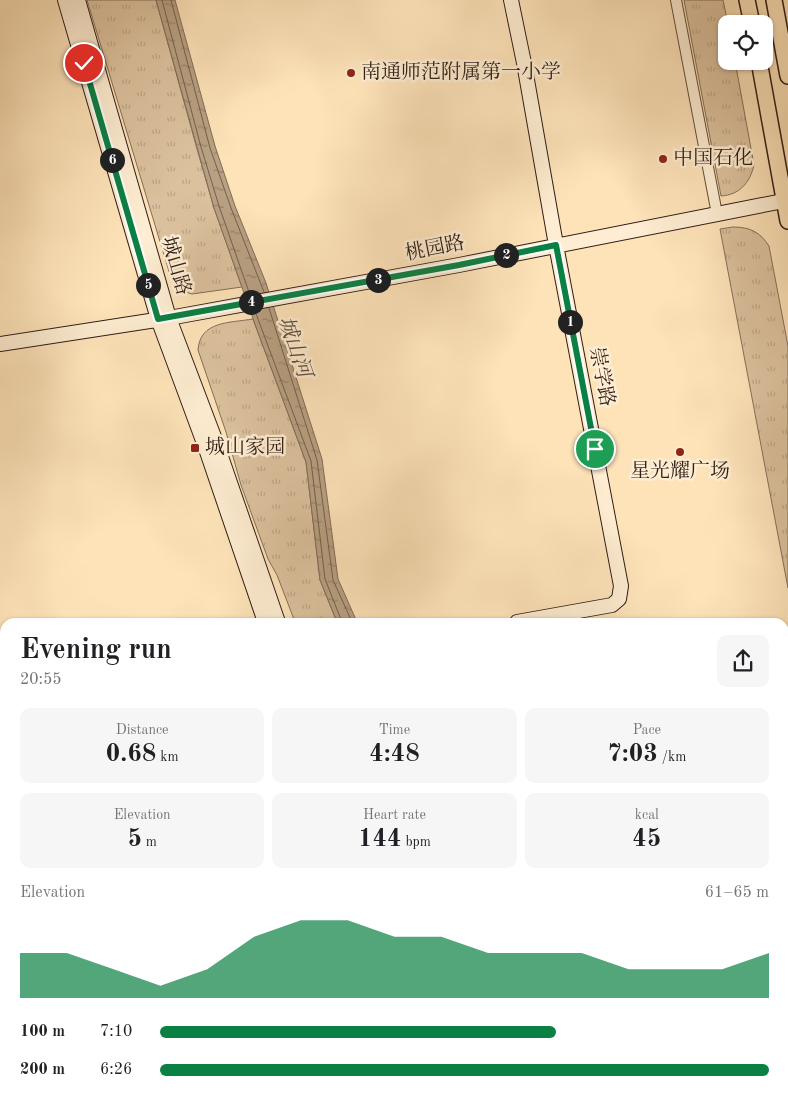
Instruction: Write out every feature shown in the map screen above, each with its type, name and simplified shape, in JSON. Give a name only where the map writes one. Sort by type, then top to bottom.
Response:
[{"type":"main road","points":[[747,0],[750,15]]},
{"type":"main road","points":[[774,0],[788,76]]},
{"type":"main road","points":[[760,70],[786,200],[788,222]]},
{"type":"street","name":"城山路","points":[[65,0],[205,446],[264,618]]},
{"type":"street","name":"城山路","points":[[78,0],[164,318],[216,442],[277,618]]},
{"type":"street","name":"崇学路","points":[[511,0],[621,586],[619,599],[612,605],[539,618]]},
{"type":"street","points":[[676,0],[717,214]]},
{"type":"street","name":"桃园路","points":[[0,344],[164,318],[440,268],[786,200]]},
{"type":"green space","points":[[87,0],[156,0],[214,208],[242,287],[192,294],[182,291],[171,278]]},
{"type":"green space","points":[[684,0],[723,0],[726,15],[718,15],[718,70],[737,70],[754,165],[750,177],[743,187],[733,193],[721,196]]},
{"type":"green space","points":[[733,227],[754,231],[769,246],[788,346],[788,588],[720,229]]},
{"type":"green space","points":[[253,319],[306,462],[320,580],[335,618],[293,618],[277,575],[268,559],[241,485],[226,432],[198,350],[204,333],[217,325]]},
{"type":"water","points":[[156,0],[175,0],[215,146],[235,206],[266,283],[322,459],[338,579],[355,618],[335,618],[320,580],[306,462],[214,208]]},
{"type":"place","name":"南通师范附属第一小学","points":[[351,73]]},
{"type":"place","name":"中国石化","points":[[663,159]]},
{"type":"place","name":"城山家园","points":[[195,448]]},
{"type":"place","name":"星光耀广场","points":[[680,452]]},
{"type":"route","points":[[84,63],[158,319],[384,279],[556,245],[595,449]]},
{"type":"water label","name":"城山河","points":[[294,347]]}]
